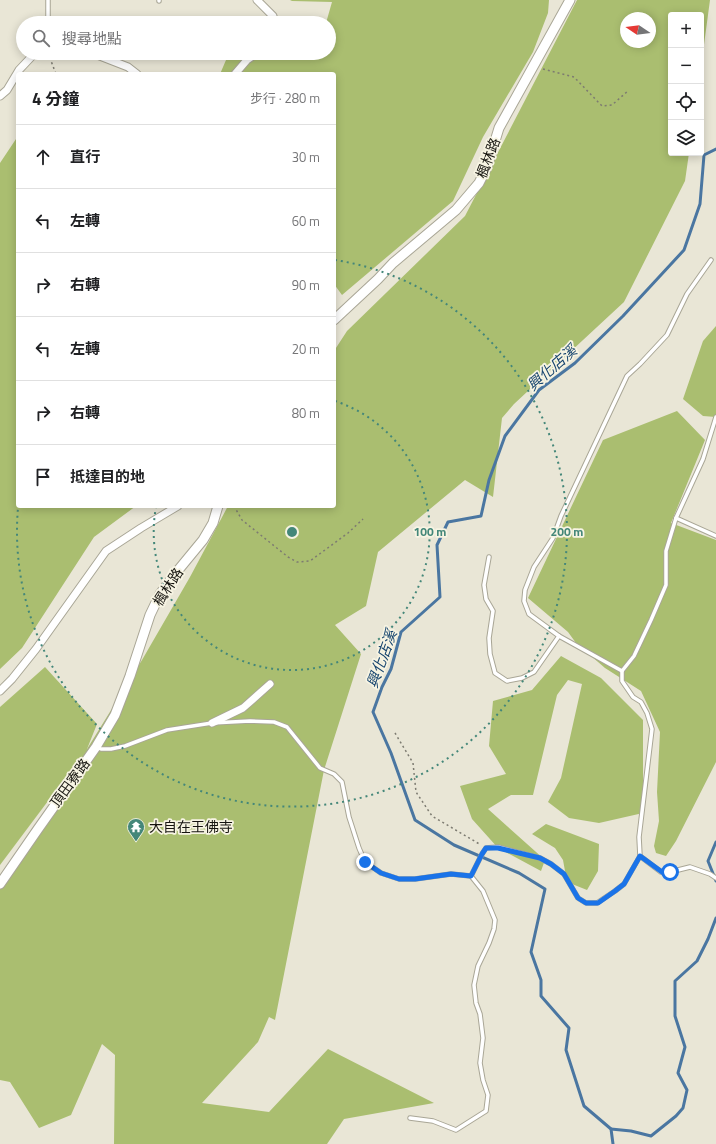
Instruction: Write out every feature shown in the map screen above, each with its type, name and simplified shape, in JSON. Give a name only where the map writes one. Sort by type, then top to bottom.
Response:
[{"type":"street","points":[[257,0],[273,16]]},
{"type":"street","name":"楓林路","points":[[336,318],[393,263],[456,210],[479,183],[487,167],[499,128],[570,0]]},
{"type":"street","points":[[18,72],[29,60]]},
{"type":"street","points":[[110,60],[128,67],[134,72]]},
{"type":"street","points":[[237,72],[247,60]]},
{"type":"street","points":[[0,96],[7,90],[16,75]]},
{"type":"street","points":[[0,691],[12,679],[36,649],[106,551],[175,508]]},
{"type":"street","name":"楓林路","points":[[130,676],[150,615],[160,594],[202,540],[213,523],[217,508]]},
{"type":"street","name":"頂田寮路","points":[[0,884],[96,747],[115,715],[130,676]]},
{"type":"street","points":[[212,723],[243,708],[270,684]]},
{"type":"lane","points":[[48,0],[48,16]]},
{"type":"lane","points":[[622,671],[559,636],[529,614],[524,601],[525,590],[534,567],[553,538],[627,376],[667,335],[687,294],[711,260]]},
{"type":"lane","points":[[471,876],[486,848],[498,848],[540,858],[551,864],[564,874],[578,898],[586,903],[598,903],[624,884],[640,856],[640,837],[652,729],[648,713],[640,702],[633,697],[622,681],[622,671],[634,656],[666,585],[666,551],[676,518],[703,459],[716,417]]},
{"type":"lane","points":[[676,518],[716,536]]},
{"type":"lane","points":[[489,557],[484,584],[486,599],[493,611],[489,638],[490,654],[495,673],[507,681],[522,678],[534,672],[559,636]]},
{"type":"lane","points":[[96,747],[101,749],[112,749],[125,746],[167,730],[212,723],[250,721],[274,722],[287,727],[320,768],[334,774],[342,782],[349,817],[365,862],[381,873],[399,879],[415,879],[451,874],[471,876],[483,891],[495,920],[494,929],[489,943],[478,966],[474,985],[483,1038],[480,1063],[483,1080],[488,1095],[486,1111],[456,1130],[433,1121],[410,1118]]},
{"type":"lane","points":[[640,856],[662,872],[670,872],[690,867],[710,874],[716,878]]},
{"type":"path","points":[[51,60],[55,72]]},
{"type":"path","points":[[533,66],[574,77],[602,106],[612,105],[629,90]]},
{"type":"path","points":[[235,508],[242,520],[288,557],[297,562],[310,561],[348,533],[363,519]]},
{"type":"path","points":[[395,733],[413,763],[416,792],[432,816],[486,848]]},
{"type":"green space","points":[[290,0],[549,0],[548,13],[533,52],[483,137],[453,201],[342,295],[336,287],[336,72],[221,72],[226,60],[336,60],[336,16],[328,16],[332,2]]},
{"type":"green space","points":[[577,0],[710,0],[704,45],[704,12],[668,12],[668,156],[689,156],[685,181],[624,302],[514,404],[502,418],[493,497],[465,480],[378,552],[366,606],[335,625],[361,654],[324,770],[275,1020],[269,1017],[258,1042],[202,1103],[269,1112],[328,1049],[434,1103],[344,1119],[327,1144],[114,1144],[115,1055],[102,1044],[71,1115],[39,1128],[10,1082],[0,1080],[0,887],[81,757],[0,865],[0,707],[45,667],[97,724],[87,749],[142,660],[190,577],[227,508],[336,508],[336,348],[347,331],[465,216]]},
{"type":"green space","points":[[16,139],[16,508],[133,508],[94,537],[22,648],[0,669],[0,163]]},
{"type":"green space","points":[[716,326],[716,417],[703,416],[683,399],[703,341]]},
{"type":"green space","points":[[677,411],[705,440],[671,523],[716,540],[716,762],[676,841],[666,856],[656,853],[654,846],[659,821],[657,792],[660,732],[641,691],[605,668],[576,643],[568,632],[528,598],[603,440]]},
{"type":"green space","points":[[561,656],[601,678],[643,720],[643,813],[599,823],[569,818],[548,802],[561,778],[582,684],[568,680],[557,695],[533,795],[511,795],[488,809],[545,860],[541,871],[498,848],[472,819],[460,786],[506,774],[489,746],[493,701],[532,690]]},
{"type":"green space","points":[[546,824],[599,844],[598,871],[587,890],[567,882],[563,860],[555,848],[532,834]]},
{"type":"waterway","name":"興化店溪","points":[[613,1144],[611,1129],[584,1106],[566,1050],[569,1028],[541,996],[541,980],[531,952],[545,889],[519,873],[454,845],[415,820],[391,753],[373,712],[382,687],[391,669],[401,632],[440,597],[437,545],[448,522],[481,516],[489,480],[505,436],[539,390],[575,363],[623,316],[684,250],[700,204],[704,155],[716,149]]},
{"type":"waterway","points":[[716,842],[708,861],[716,881]]},
{"type":"waterway","points":[[611,1129],[631,1131],[651,1136],[676,1116],[683,1108],[687,1090],[678,1073],[685,1047],[675,1016],[675,981],[697,961],[716,918]]},
{"type":"place","name":"大自在王佛寺","points":[[136,842]]},
{"type":"route","points":[[365,862],[381,873],[399,879],[415,879],[451,874],[471,876],[486,848],[498,848],[540,858],[551,864],[564,874],[578,898],[586,903],[598,903],[624,884],[640,856],[662,872],[670,872]]}]
